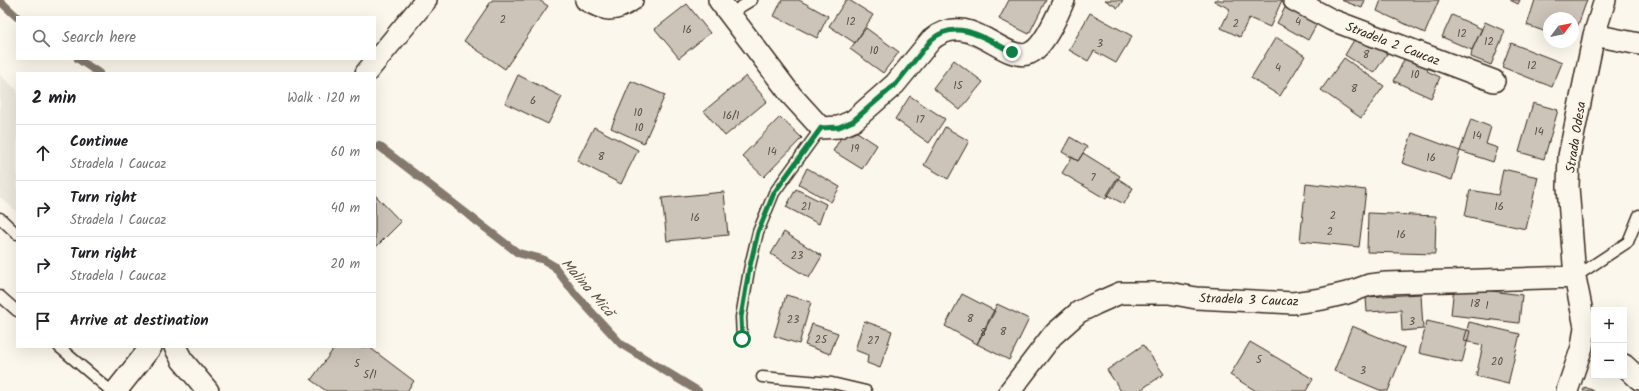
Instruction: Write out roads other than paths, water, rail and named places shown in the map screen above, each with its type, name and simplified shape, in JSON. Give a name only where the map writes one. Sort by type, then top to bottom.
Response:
[{"type":"street","points":[[367,72],[426,0]]},
{"type":"street","points":[[586,0],[602,9],[620,8],[632,0]]},
{"type":"street","points":[[724,7],[791,95],[821,128],[839,127],[853,121],[896,84],[931,40],[937,34],[945,31],[956,29],[968,31],[1012,52],[1021,55],[1030,53],[1037,47],[1054,23],[1064,0]]},
{"type":"street","name":"Stradela 2 Caucaz","points":[[1294,0],[1332,20],[1494,81]]},
{"type":"street","name":"Strada Odesa","points":[[1567,391],[1582,347],[1590,331],[1575,277],[1568,187],[1569,156],[1594,35],[1605,0]]},
{"type":"street","points":[[1594,35],[1639,44]]},
{"type":"street","name":"Stradela 3 Caucaz","points":[[1010,391],[1052,336],[1079,312],[1120,293],[1169,293],[1196,298],[1293,303],[1322,299],[1369,286],[1386,283],[1575,277]]},
{"type":"street","points":[[176,348],[182,360],[208,391]]},
{"type":"street","points":[[116,391],[145,349]]},
{"type":"street","points":[[1627,368],[1639,379]]},
{"type":"lane","points":[[724,7],[752,0]]},
{"type":"lane","points":[[742,339],[741,317],[749,270],[758,232],[774,193],[821,128]]},
{"type":"lane","points":[[1575,277],[1628,242],[1639,215]]},
{"type":"lane","points":[[0,218],[16,233]]},
{"type":"lane","points":[[0,296],[16,310]]},
{"type":"lane","points":[[60,348],[111,391]]},
{"type":"lane","points":[[762,377],[832,383],[866,391]]},
{"type":"waterway","name":"Malina Mică","points":[[0,1],[16,16]]},
{"type":"waterway","name":"Malina Mică","points":[[80,60],[98,72]]},
{"type":"waterway","name":"Malina Mică","points":[[379,146],[518,253],[542,259],[554,266],[575,294],[621,344],[698,391]]}]
